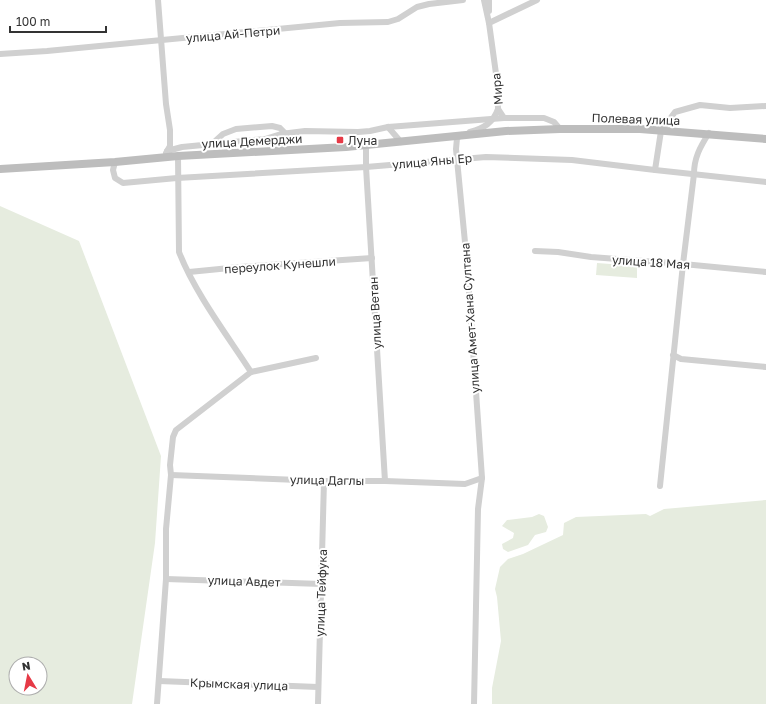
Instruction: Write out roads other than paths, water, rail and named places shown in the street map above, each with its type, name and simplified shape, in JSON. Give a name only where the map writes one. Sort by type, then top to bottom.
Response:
[{"type":"main road","name":"Полевая улица","points":[[506,132],[560,129],[640,129],[766,139]]},
{"type":"main road","name":"улица Демерджи","points":[[0,169],[115,162],[178,156],[366,146],[506,132]]},
{"type":"street","points":[[158,0],[166,104],[170,130],[170,146],[161,158]]},
{"type":"street","name":"улица Ай-Петри","points":[[0,54],[314,27],[340,23],[388,22],[398,19],[418,7],[429,4],[463,0]]},
{"type":"street","points":[[479,0],[484,0],[489,23]]},
{"type":"street","points":[[489,0],[489,23]]},
{"type":"street","points":[[489,23],[537,0]]},
{"type":"street","name":"Мира","points":[[489,23],[497,81],[498,109],[504,118],[544,118],[554,122],[560,129]]},
{"type":"street","points":[[655,170],[662,131],[675,112],[700,105],[730,108],[766,106]]},
{"type":"street","points":[[459,136],[488,125],[498,109]]},
{"type":"street","points":[[167,151],[182,147],[265,139],[285,133],[305,131],[370,132],[388,127],[504,118]]},
{"type":"street","points":[[212,144],[223,134],[236,129],[272,126],[280,128],[285,133]]},
{"type":"street","points":[[388,127],[401,142]]},
{"type":"street","points":[[660,486],[682,264],[694,165],[700,146],[709,134]]},
{"type":"street","name":"улица Амет-Хана Султана","points":[[459,136],[456,142],[457,158],[467,263],[482,478],[478,509],[474,704]]},
{"type":"street","name":"улица Ветан","points":[[366,146],[385,481]]},
{"type":"street","points":[[178,156],[177,178],[179,252],[197,288],[251,372]]},
{"type":"street","name":"улица Яны Ер","points":[[115,162],[113,170],[115,178],[123,183],[177,178],[366,167],[457,158],[504,157],[572,160],[766,182]]},
{"type":"street","name":"улица 18 Мая","points":[[535,251],[766,272]]},
{"type":"street","name":"переулок Кунешли","points":[[189,272],[372,258]]},
{"type":"street","points":[[673,355],[681,359],[766,367]]},
{"type":"street","points":[[157,704],[160,681],[166,579],[166,529],[172,475],[170,465],[173,438],[176,430],[251,372],[316,358]]},
{"type":"street","name":"улица Даглы","points":[[172,475],[324,482],[385,481],[465,484],[482,478]]},
{"type":"street","name":"улица Тейфука","points":[[318,704],[324,482]]},
{"type":"street","name":"улица Авдет","points":[[166,579],[322,584]]},
{"type":"street","name":"Крымская улица","points":[[160,681],[318,687]]},
{"type":"place","name":"Луна","points":[[340,140]]}]
